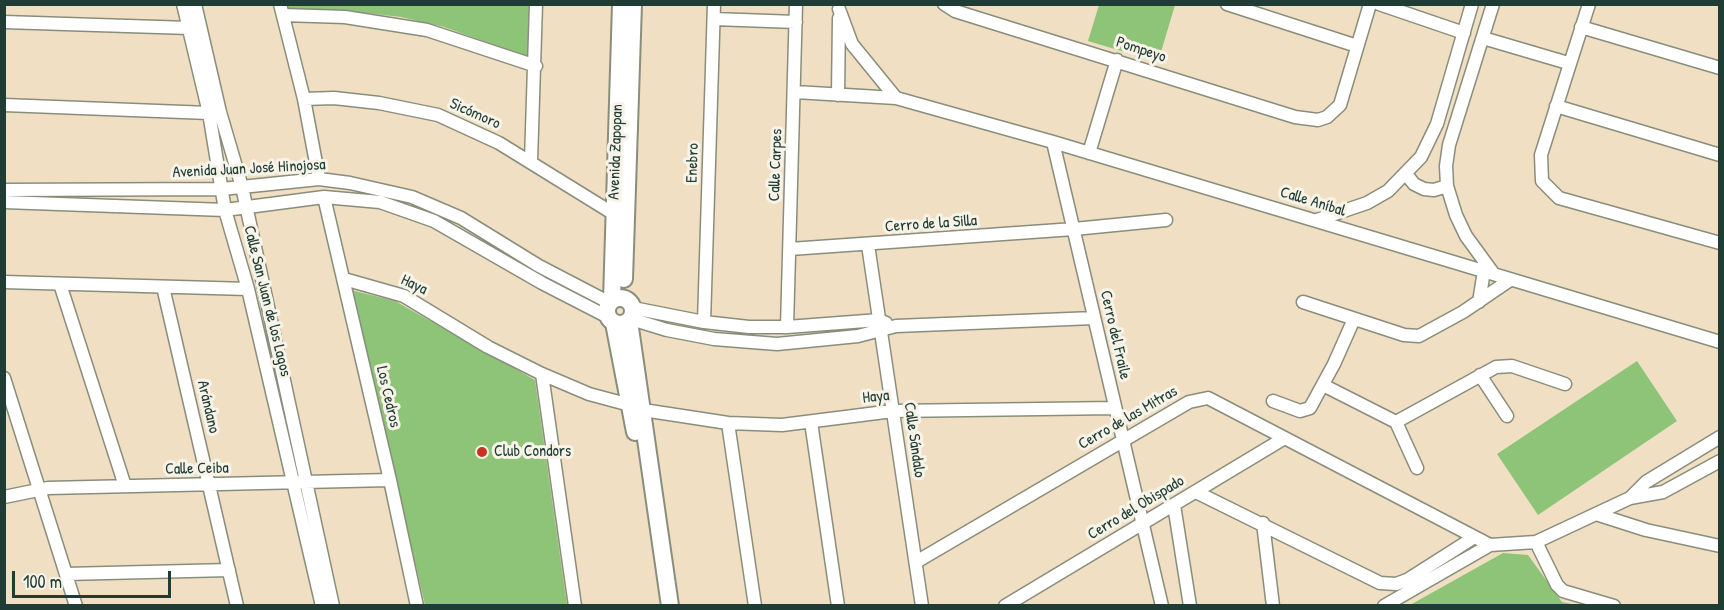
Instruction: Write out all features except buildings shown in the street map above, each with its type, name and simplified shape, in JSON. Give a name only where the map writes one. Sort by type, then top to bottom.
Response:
[{"type":"street","name":"Calle San Juan de los Lagos","points":[[183,4],[209,114],[225,210],[333,606]]},
{"type":"street","name":"Calle San Juan de los Lagos","points":[[195,4],[220,112],[243,187],[245,208],[322,606]]},
{"type":"street","points":[[531,161],[536,66],[536,4]]},
{"type":"street","name":"Avenida Zapopan","points":[[621,4],[614,214],[620,311],[670,606]]},
{"type":"street","name":"Avenida Zapopan","points":[[620,311],[633,4]]},
{"type":"street","name":"Enebro","points":[[704,322],[714,4]]},
{"type":"street","name":"Calle Carpes","points":[[787,327],[796,4]]},
{"type":"street","points":[[1227,4],[1357,46],[1370,4]]},
{"type":"street","points":[[1379,4],[1464,33]]},
{"type":"street","points":[[1317,220],[1367,203],[1388,191],[1421,157],[1431,140],[1472,4]]},
{"type":"street","points":[[1479,302],[1489,273],[1466,236],[1456,215],[1447,186],[1449,145],[1493,4]]},
{"type":"street","points":[[1589,4],[1568,63],[1539,164],[1542,180],[1546,187],[1559,198],[1719,243]]},
{"type":"street","name":"Pompeyo","points":[[945,5],[1308,120],[1327,117],[1340,105],[1357,46]]},
{"type":"street","points":[[838,95],[839,7]]},
{"type":"street","points":[[839,7],[852,44],[863,61],[896,98]]},
{"type":"street","points":[[319,178],[304,99],[282,10],[427,30],[536,66]]},
{"type":"street","points":[[714,19],[796,22]]},
{"type":"street","points":[[4,22],[189,28]]},
{"type":"street","points":[[1581,27],[1719,68]]},
{"type":"street","points":[[1483,38],[1568,63]]},
{"type":"street","points":[[1089,153],[1117,60]]},
{"type":"street","name":"Calle Aníbal","points":[[795,92],[896,98],[1317,220],[1719,342]]},
{"type":"street","name":"Sicómoro","points":[[304,99],[334,98],[379,103],[438,115],[471,128],[531,161],[614,214]]},
{"type":"street","points":[[4,105],[209,114]]},
{"type":"street","points":[[1556,106],[1719,155]]},
{"type":"street","name":"Cerro del Fraile","points":[[1053,142],[1162,605]]},
{"type":"street","points":[[1407,174],[1414,184],[1424,189],[1434,190],[1447,186]]},
{"type":"street","name":"Avenida Juan José Hinojosa","points":[[4,190],[222,189],[319,178],[379,189],[438,207],[461,218],[539,266],[620,311],[704,322],[787,327],[896,326],[1094,318]]},
{"type":"street","name":"Avenida Juan José Hinojosa","points":[[4,202],[225,210],[324,197],[380,202],[434,220],[542,283],[667,330],[760,344],[880,326]]},
{"type":"street","name":"Los Cedros","points":[[324,197],[417,606]]},
{"type":"street","name":"Cerro de la Silla","points":[[790,249],[868,245],[1166,220]]},
{"type":"street","name":"Calle Sándalo","points":[[868,245],[922,606]]},
{"type":"street","name":"Haya","points":[[344,279],[404,296],[488,347],[589,394],[636,407],[728,423],[811,422],[893,411],[1115,408]]},
{"type":"street","points":[[1303,302],[1404,335],[1419,336],[1479,302],[1510,279]]},
{"type":"street","points":[[4,282],[248,289]]},
{"type":"street","points":[[60,284],[125,486]]},
{"type":"street","name":"Arándano","points":[[162,287],[237,606]]},
{"type":"street","points":[[1273,401],[1305,411],[1323,385],[1354,319]]},
{"type":"street","points":[[1396,422],[1491,368],[1506,366],[1565,384]]},
{"type":"street","points":[[542,374],[575,606]]},
{"type":"street","points":[[1480,375],[1507,416]]},
{"type":"street","points":[[4,378],[76,606]]},
{"type":"street","points":[[1323,385],[1396,422],[1417,468]]},
{"type":"street","name":"Cerro de las Mitras","points":[[915,562],[1189,402],[1208,398],[1219,402],[1282,439],[1490,545]]},
{"type":"street","name":"Avenida Zapopan","points":[[636,407],[662,606]]},
{"type":"street","points":[[811,422],[838,606]]},
{"type":"street","points":[[728,423],[755,606]]},
{"type":"street","points":[[1630,498],[1646,482],[1719,437]]},
{"type":"street","name":"Cerro del Obispado","points":[[1005,606],[1282,439]]},
{"type":"street","points":[[1384,606],[1490,545],[1536,542],[1630,498],[1663,492],[1716,463],[1711,455],[1719,445]]},
{"type":"street","name":"Calle Ceiba","points":[[4,496],[39,488],[390,480]]},
{"type":"street","points":[[1196,492],[1263,523],[1380,583],[1396,584],[1407,580],[1473,538]]},
{"type":"street","points":[[1174,505],[1190,606]]},
{"type":"street","points":[[1596,514],[1646,530],[1719,546]]},
{"type":"street","points":[[1263,523],[1272,606]]},
{"type":"street","points":[[1536,542],[1557,585],[1563,591],[1614,606]]},
{"type":"street","points":[[66,574],[229,570]]},
{"type":"green space","points":[[284,5],[529,5],[528,57],[444,27],[401,17],[347,11],[286,10]]},
{"type":"green space","points":[[1099,5],[1175,5],[1158,62],[1088,41]]},
{"type":"green space","points":[[351,290],[395,301],[535,380],[567,605],[425,605]]},
{"type":"green space","points":[[1637,361],[1677,421],[1538,515],[1497,454]]},
{"type":"green space","points":[[1503,553],[1528,555],[1562,602],[1576,605],[1410,605]]},
{"type":"place","name":"Club Condors","points":[[482,452]]}]
